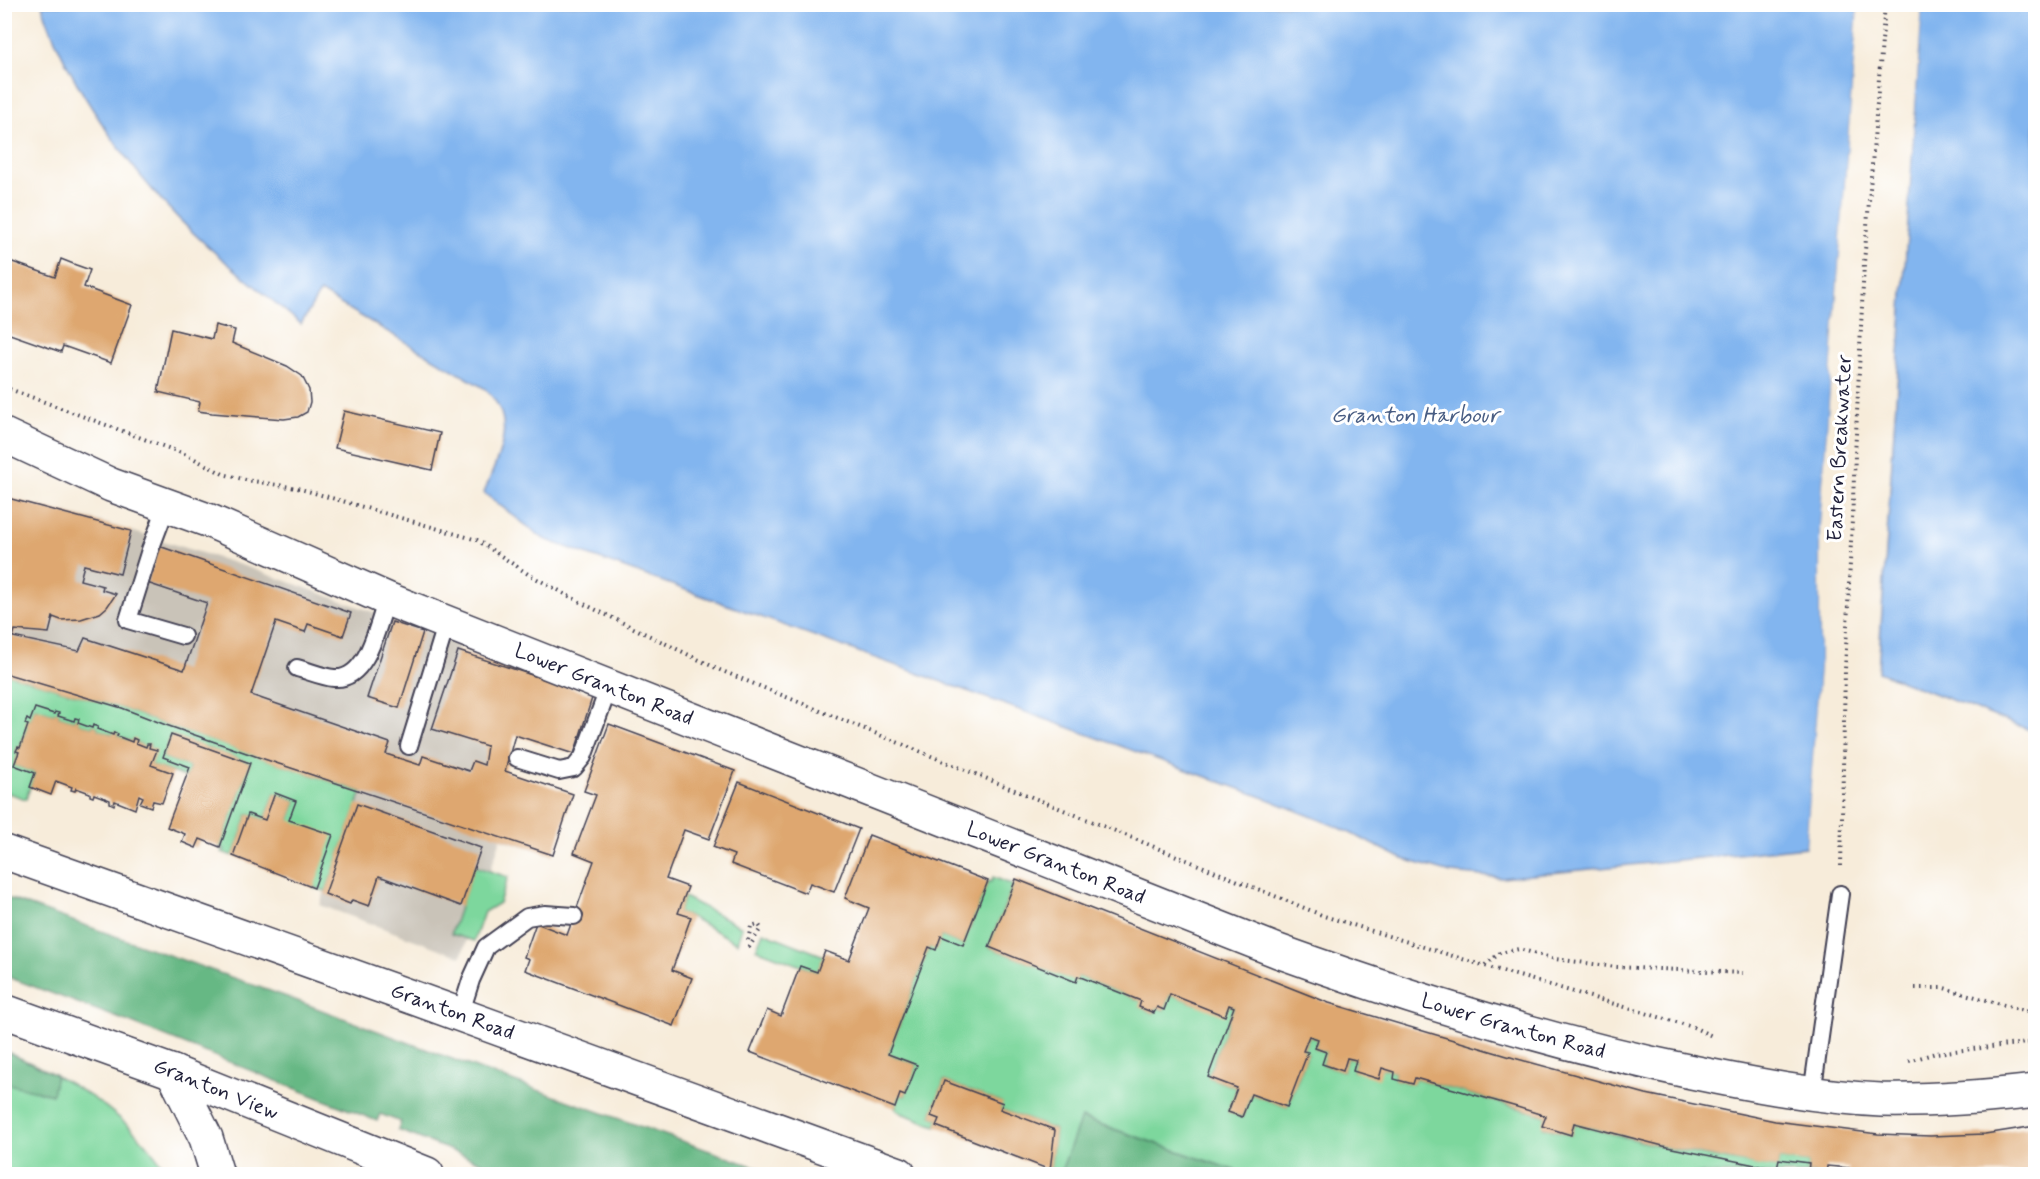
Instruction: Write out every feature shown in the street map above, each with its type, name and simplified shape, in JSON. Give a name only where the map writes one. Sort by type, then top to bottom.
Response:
[{"type":"main road","name":"Lower Granton Road","points":[[4,435],[111,485],[210,521],[387,599],[1278,951],[1375,986],[1464,1014],[1653,1064],[1812,1094],[1879,1100],[1911,1100],[1977,1098],[2036,1091]]},
{"type":"main road","name":"Lower Granton Road","points":[[4,460],[111,485]]},
{"type":"main road","name":"Granton Road","points":[[4,852],[899,1174]]},
{"type":"main road","name":"Granton View","points":[[4,1011],[173,1072],[427,1174]]},
{"type":"main road","points":[[173,1072],[206,1138],[217,1174]]},
{"type":"lane","points":[[167,505],[128,620],[183,636]]},
{"type":"lane","points":[[297,668],[334,678],[354,672],[362,665],[368,654],[387,599]]},
{"type":"lane","points":[[409,746],[447,622]]},
{"type":"lane","points":[[517,758],[559,771],[574,768],[583,758],[609,687]]},
{"type":"lane","points":[[1812,1094],[1840,894]]},
{"type":"lane","points":[[460,1015],[471,980],[486,947],[527,917],[545,914],[574,916]]},
{"type":"path","name":"Eastern Breakwater","points":[[1840,894],[1845,670],[1864,263],[1886,4]]},
{"type":"path","points":[[4,387],[187,455],[223,474],[297,488],[477,540],[528,574],[582,603],[720,670],[1324,916],[1694,1027],[1720,1040]]},
{"type":"path","points":[[748,940],[751,926],[758,924],[761,928],[760,932],[748,949]]},
{"type":"path","points":[[1485,966],[1500,953],[1519,949],[1555,959],[1616,967],[1743,973]]},
{"type":"path","points":[[1915,988],[1944,988],[2036,1014]]},
{"type":"path","points":[[1901,1063],[1936,1053],[2036,1042]]},
{"type":"shaded area","points":[[4,497],[105,523],[247,567],[460,643],[432,728],[487,746],[484,765],[573,794],[553,855],[501,839],[461,957],[320,905],[361,791],[122,708],[5,673]]},
{"type":"green space","points":[[4,673],[122,708],[362,792],[326,891],[314,888],[289,820],[296,801],[275,793],[265,820],[248,814],[233,856],[222,852],[225,849],[220,847],[250,763],[171,735],[163,757],[190,767],[186,777],[151,765],[156,750],[149,748],[150,744],[146,747],[136,743],[136,740],[133,739],[132,742],[117,736],[115,732],[113,735],[93,725],[92,728],[78,723],[78,719],[75,718],[74,721],[58,716],[59,713],[54,714],[35,708],[30,721],[27,720],[28,725],[20,748],[18,747],[16,751],[19,752],[14,765],[35,773],[26,799],[5,792]]},
{"type":"green space","points":[[474,866],[508,877],[499,903],[484,912],[474,941],[451,934]]},
{"type":"green space","points":[[993,877],[1013,885],[989,947],[1075,981],[1078,976],[1141,1001],[1140,1007],[1154,1013],[1157,1007],[1164,1010],[1170,994],[1196,1004],[1234,1007],[1208,1077],[1237,1088],[1228,1112],[1242,1117],[1251,1094],[1287,1107],[1308,1053],[1303,1051],[1309,1036],[1318,1039],[1315,1048],[1326,1052],[1322,1064],[1343,1071],[1347,1058],[1356,1060],[1353,1071],[1382,1068],[1395,1072],[1394,1079],[1413,1084],[1415,1078],[1546,1116],[1543,1127],[1571,1135],[1574,1123],[1701,1155],[1752,1164],[1777,1168],[1779,1159],[1809,1163],[1808,1173],[1818,1174],[1245,1174],[1082,1118],[1060,1174],[1050,1170],[1055,1130],[1000,1109],[1002,1103],[944,1081],[931,1116],[939,1119],[936,1126],[901,1113],[895,1108],[900,1094],[905,1096],[917,1065],[888,1054],[929,947],[936,949],[941,936],[963,945],[988,881],[991,882]]},
{"type":"green space","points":[[5,897],[775,1174],[512,1174],[398,1130],[401,1122],[380,1114],[377,1121],[129,1022],[5,976]]},
{"type":"green space","points":[[684,897],[742,927],[737,943],[691,917],[678,913]]},
{"type":"green space","points":[[763,932],[824,956],[817,972],[756,949]]},
{"type":"green space","points":[[4,1051],[51,1073],[96,1100],[136,1133],[168,1174],[5,1174]]},
{"type":"green space","points":[[5,1051],[56,1075],[52,1095],[5,1083]]},
{"type":"green space","points":[[1081,1118],[1245,1174],[1060,1174]]},
{"type":"water","name":"Granton Harbour","points":[[42,5],[1858,5],[1820,525],[1820,667],[1806,847],[1502,878],[1451,873],[1403,859],[1338,827],[1265,798],[544,539],[484,493],[500,452],[504,426],[495,400],[484,388],[320,292],[301,324],[226,262],[178,218],[130,163],[87,100],[69,68],[53,36]]},
{"type":"water","points":[[1922,5],[2035,5],[2035,732],[1878,672]]},
{"type":"pier","points":[[1861,4],[1823,526],[1823,667],[1810,838],[1806,847],[1820,667],[1820,525],[1858,5]]},
{"type":"pier","points":[[1919,4],[1922,5],[1876,675],[1875,672]]},
{"type":"building","points":[[4,259],[55,277],[61,259],[90,270],[84,287],[132,305],[111,363],[63,346],[61,352],[4,332]]},
{"type":"building","points":[[215,325],[235,330],[232,343],[287,366],[302,376],[309,390],[310,402],[307,412],[298,417],[284,419],[212,413],[198,411],[200,402],[158,392],[171,329],[212,339]]},
{"type":"building","points":[[344,411],[440,433],[432,470],[335,448]]},
{"type":"building","points":[[4,497],[131,531],[120,574],[84,565],[80,580],[103,586],[102,590],[116,594],[107,607],[100,613],[81,619],[61,620],[53,617],[49,633],[15,630],[13,637],[79,651],[85,638],[184,670],[207,603],[147,583],[159,546],[351,613],[343,636],[308,624],[305,632],[276,622],[251,695],[390,743],[386,754],[420,765],[423,756],[469,771],[473,761],[484,765],[487,746],[432,729],[458,651],[593,695],[574,754],[515,735],[505,771],[573,794],[553,855],[258,757],[122,708],[4,673]]},
{"type":"building","points":[[392,622],[423,632],[399,708],[367,698]]},
{"type":"building","points":[[35,708],[54,714],[59,713],[58,716],[74,721],[75,718],[79,719],[78,723],[92,728],[93,725],[113,735],[114,732],[118,734],[117,736],[132,742],[133,738],[137,740],[136,743],[146,747],[150,744],[149,748],[157,750],[151,765],[173,773],[162,803],[153,801],[151,807],[140,803],[143,797],[139,795],[135,809],[115,801],[114,805],[110,803],[110,800],[94,794],[93,797],[90,796],[90,793],[76,788],[75,791],[71,790],[72,787],[56,781],[51,795],[30,787],[35,773],[14,765],[19,752],[16,751],[18,747],[20,748],[28,725],[25,724],[27,719],[30,721]]},
{"type":"building","points":[[609,724],[735,771],[709,839],[684,830],[666,879],[688,887],[678,913],[691,917],[672,970],[692,978],[674,1026],[525,970],[529,959],[524,957],[536,923],[567,935],[594,861],[574,853],[596,795],[584,791]]},
{"type":"building","points":[[171,735],[250,763],[220,847],[200,839],[196,848],[182,842],[185,834],[167,827],[190,767],[163,757]]},
{"type":"building","points":[[739,782],[859,829],[834,892],[810,883],[806,893],[731,864],[734,855],[713,847]]},
{"type":"building","points":[[275,793],[296,801],[289,820],[333,835],[314,888],[233,856],[248,814],[265,820]]},
{"type":"building","points":[[357,804],[481,848],[461,906],[379,876],[369,906],[352,900],[350,904],[325,894]]},
{"type":"building","points":[[869,835],[988,881],[963,945],[941,936],[936,950],[929,947],[888,1054],[917,1065],[905,1096],[900,1094],[895,1108],[750,1052],[767,1010],[781,1016],[800,966],[817,972],[825,951],[849,960],[869,908],[845,898]]},
{"type":"building","points":[[1016,879],[1329,1003],[1514,1058],[1646,1094],[1775,1121],[1878,1134],[1930,1136],[1985,1134],[2036,1126],[2036,1174],[1848,1174],[1849,1168],[1827,1166],[1826,1174],[1818,1174],[1808,1173],[1809,1163],[1779,1159],[1777,1168],[1760,1166],[1667,1147],[1574,1123],[1571,1135],[1542,1126],[1546,1116],[1517,1107],[1415,1078],[1413,1084],[1394,1079],[1395,1072],[1382,1068],[1379,1079],[1353,1071],[1356,1060],[1347,1058],[1343,1071],[1322,1064],[1326,1052],[1315,1048],[1318,1039],[1309,1036],[1303,1051],[1308,1052],[1287,1107],[1251,1094],[1242,1117],[1228,1112],[1237,1088],[1208,1077],[1234,1007],[1229,1005],[1225,1016],[1170,994],[1164,1010],[1157,1007],[1154,1013],[1139,1007],[1141,1001],[1078,976],[1076,982],[989,947]]},
{"type":"building","points":[[944,1081],[1003,1103],[1000,1109],[1055,1130],[1050,1170],[936,1126],[939,1119],[931,1116]]}]
